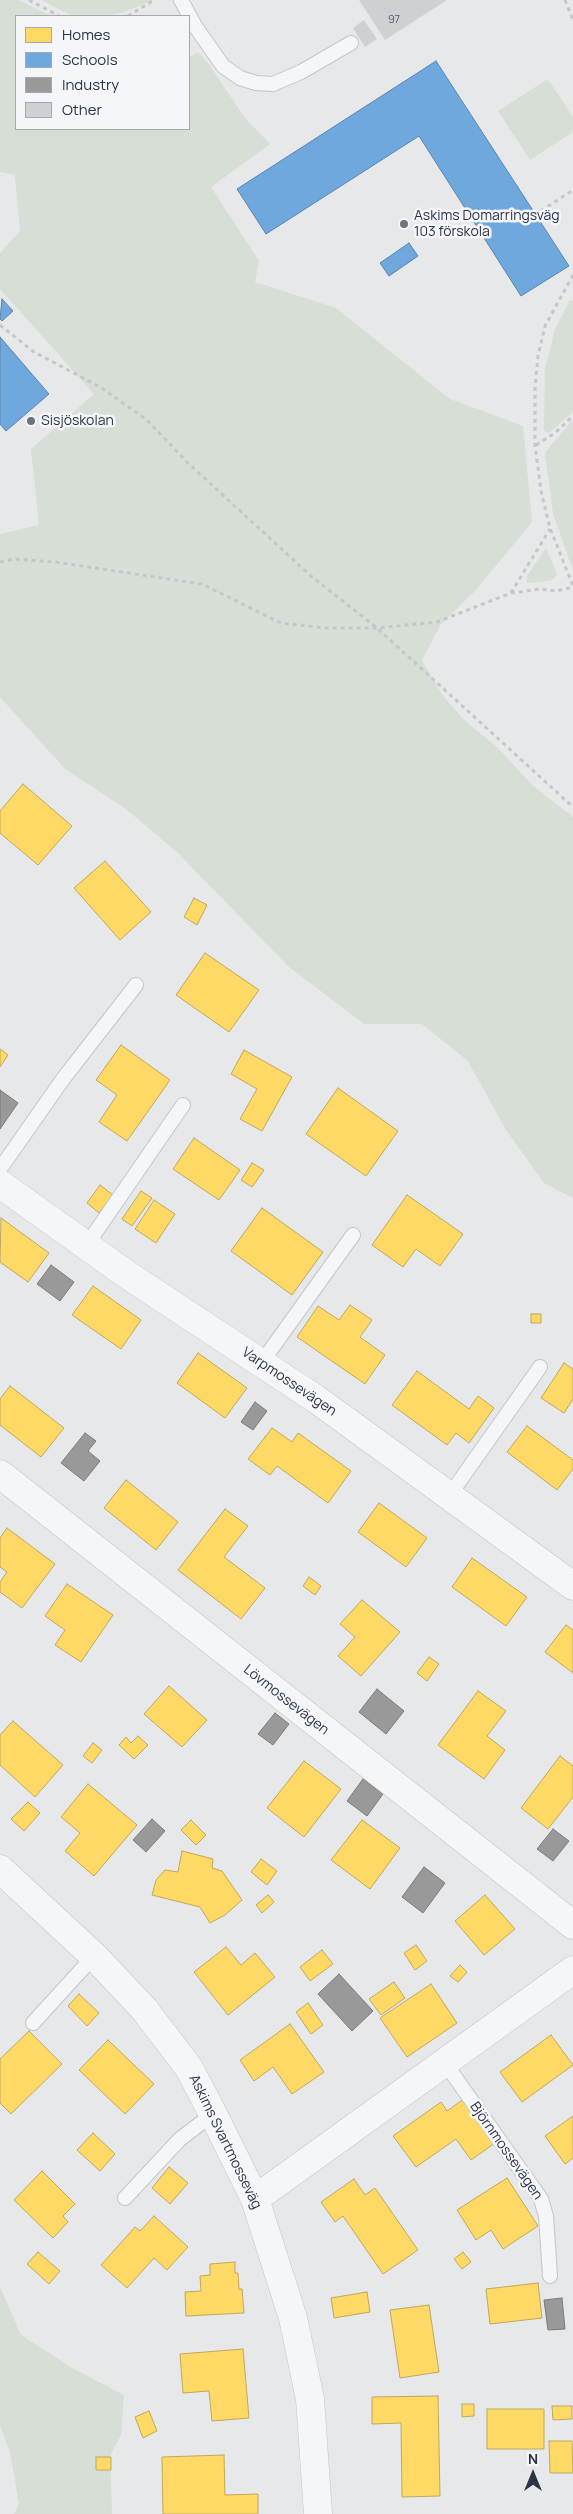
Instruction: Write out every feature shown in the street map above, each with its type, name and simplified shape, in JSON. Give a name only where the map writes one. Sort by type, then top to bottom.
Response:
[{"type":"street","name":"Varpmossevägen","points":[[0,1184],[86,1246],[262,1362],[573,1586]]},
{"type":"street","name":"Lövmossevägen","points":[[0,1474],[573,1924]]},
{"type":"street","name":"Askims Svartmosseväg","points":[[0,1869],[94,1956],[144,2009],[168,2040],[189,2068],[255,2199],[290,2306],[302,2356],[310,2399],[318,2514]]},
{"type":"street","points":[[255,2199],[573,1970]]},
{"type":"lane","points":[[181,0],[189,15]]},
{"type":"lane","points":[[190,17],[223,66],[240,78],[256,83],[273,84],[301,72],[351,43]]},
{"type":"lane","points":[[0,1169],[63,1080],[136,985]]},
{"type":"lane","points":[[86,1246],[183,1104]]},
{"type":"lane","points":[[262,1362],[353,1235]]},
{"type":"lane","points":[[449,1496],[540,1367]]},
{"type":"lane","points":[[33,2024],[94,1956]]},
{"type":"lane","name":"Björnmossevägen","points":[[445,2063],[541,2199],[546,2216],[550,2276]]},
{"type":"lane","points":[[125,2198],[180,2139],[213,2114]]},
{"type":"path","points":[[29,0],[57,15]]},
{"type":"path","points":[[130,15],[154,0]]},
{"type":"path","points":[[565,0],[573,20]]},
{"type":"path","points":[[541,211],[573,190]]},
{"type":"path","points":[[0,562],[14,559],[55,562],[202,584],[281,623],[325,628],[378,628],[437,622],[511,593],[540,589],[556,591],[573,586],[550,528],[541,491],[536,445],[534,387],[538,356],[545,326],[573,275]]},
{"type":"path","points":[[0,324],[34,352],[100,387],[147,420],[188,463],[311,576],[378,628],[573,807]]},
{"type":"path","points":[[536,445],[555,433],[573,416]]},
{"type":"path","points":[[511,593],[550,528]]},
{"type":"shaded area","points":[[0,0],[18,0],[50,15],[15,15],[15,130],[190,130],[190,56],[198,52],[210,66],[245,118],[270,144],[211,187],[259,261],[255,282],[336,308],[450,399],[523,426],[532,522],[475,591],[441,624],[422,660],[441,693],[463,719],[499,749],[531,784],[573,817],[573,1198],[544,1183],[506,1130],[468,1061],[422,1024],[364,1024],[288,966],[177,852],[126,809],[65,769],[0,697],[0,534],[39,525],[31,449],[94,394],[0,289],[0,253],[20,231],[15,175],[0,172]]},
{"type":"shaded area","points":[[41,0],[153,0],[124,12],[110,15],[71,15]]},
{"type":"shaded area","points":[[548,79],[573,117],[573,132],[530,160],[498,111]]},
{"type":"shaded area","points":[[570,300],[573,301],[573,412],[549,433],[544,431],[545,369],[555,329]]},
{"type":"shaded area","points":[[573,419],[573,570],[553,514],[545,453]]},
{"type":"shaded area","points":[[546,548],[557,574],[555,578],[548,581],[527,583],[527,576]]},
{"type":"shaded area","points":[[0,2287],[21,2335],[74,2369],[124,2395],[121,2435],[110,2456],[112,2514],[14,2514],[19,2504],[10,2452],[0,2426]]},
{"type":"building: Homes","points":[[23,784],[72,826],[38,865],[0,833],[0,811]]},
{"type":"building: Homes","points":[[105,861],[151,912],[120,940],[74,888]]},
{"type":"building: Homes","points":[[194,898],[207,905],[197,925],[184,917]]},
{"type":"building: Homes","points":[[205,953],[259,990],[229,1032],[176,995]]},
{"type":"building: Homes","points":[[121,1045],[170,1080],[127,1141],[99,1122],[117,1095],[96,1080]]},
{"type":"building: Homes","points":[[0,1049],[8,1055],[0,1067]]},
{"type":"building: Homes","points":[[244,1050],[292,1077],[262,1131],[240,1119],[257,1089],[231,1074]]},
{"type":"building: Homes","points":[[338,1088],[398,1131],[366,1176],[306,1134]]},
{"type":"building: Homes","points":[[194,1138],[240,1170],[219,1200],[173,1169]]},
{"type":"building: Homes","points":[[252,1163],[264,1170],[252,1187],[241,1180]]},
{"type":"building: Homes","points":[[100,1185],[113,1195],[99,1213],[87,1203]]},
{"type":"building: Homes","points":[[141,1191],[152,1198],[132,1226],[122,1219]]},
{"type":"building: Homes","points":[[407,1195],[463,1234],[440,1266],[416,1249],[403,1267],[372,1245]]},
{"type":"building: Homes","points":[[154,1200],[175,1214],[156,1243],[135,1229]]},
{"type":"building: Homes","points":[[262,1208],[323,1252],[292,1295],[231,1251]]},
{"type":"building: Homes","points":[[1,1218],[49,1253],[28,1282],[0,1262]]},
{"type":"building: Homes","points":[[93,1286],[141,1320],[121,1349],[72,1315]]},
{"type":"building: Homes","points":[[350,1305],[372,1320],[360,1337],[385,1355],[365,1384],[297,1337],[318,1306],[339,1320]]},
{"type":"building: Homes","points":[[531,1314],[541,1314],[541,1323],[531,1323]]},
{"type":"building: Homes","points":[[198,1353],[247,1388],[225,1418],[177,1383]]},
{"type":"building: Homes","points":[[564,1363],[573,1369],[573,1399],[564,1413],[541,1398]]},
{"type":"building: Homes","points":[[417,1371],[469,1409],[478,1396],[494,1408],[469,1443],[456,1433],[447,1445],[392,1405]]},
{"type":"building: Homes","points":[[10,1386],[64,1428],[41,1457],[0,1425],[0,1399]]},
{"type":"building: Homes","points":[[527,1426],[573,1460],[573,1469],[557,1490],[507,1452]]},
{"type":"building: Homes","points":[[272,1428],[292,1442],[298,1433],[351,1471],[328,1503],[277,1466],[270,1475],[248,1459]]},
{"type":"building: Homes","points":[[126,1480],[178,1522],[156,1550],[104,1508]]},
{"type":"building: Homes","points":[[379,1503],[427,1538],[406,1567],[358,1532]]},
{"type":"building: Homes","points":[[225,1509],[248,1526],[224,1557],[265,1588],[241,1619],[178,1570]]},
{"type":"building: Homes","points":[[7,1528],[55,1564],[22,1608],[0,1592],[0,1582],[7,1572],[0,1567],[0,1538]]},
{"type":"building: Homes","points":[[472,1558],[527,1597],[506,1626],[452,1587]]},
{"type":"building: Homes","points":[[309,1577],[321,1586],[315,1595],[303,1586]]},
{"type":"building: Homes","points":[[67,1584],[113,1615],[81,1662],[55,1645],[65,1630],[45,1616]]},
{"type":"building: Homes","points":[[362,1600],[400,1632],[361,1676],[338,1656],[355,1637],[340,1624]]},
{"type":"building: Homes","points":[[566,1625],[573,1630],[573,1673],[545,1652]]},
{"type":"building: Homes","points":[[429,1657],[439,1664],[427,1681],[417,1673]]},
{"type":"building: Homes","points":[[169,1686],[207,1720],[182,1747],[144,1714]]},
{"type":"building: Homes","points":[[478,1691],[506,1711],[487,1736],[505,1750],[484,1779],[438,1745]]},
{"type":"building: Homes","points":[[13,1721],[63,1765],[35,1797],[0,1765],[0,1735]]},
{"type":"building: Homes","points":[[138,1736],[148,1745],[134,1759],[119,1745],[126,1737],[131,1743]]},
{"type":"building: Homes","points":[[93,1743],[102,1750],[92,1763],[83,1756]]},
{"type":"building: Homes","points":[[560,1756],[573,1766],[573,1797],[548,1829],[521,1808]]},
{"type":"building: Homes","points":[[304,1761],[341,1789],[304,1837],[267,1808]]},
{"type":"building: Homes","points":[[88,1784],[137,1825],[94,1876],[65,1851],[80,1833],[61,1817]]},
{"type":"building: Homes","points":[[28,1802],[40,1813],[24,1831],[11,1819]]},
{"type":"building: Homes","points":[[191,1820],[206,1835],[196,1845],[181,1830]]},
{"type":"building: Homes","points":[[362,1820],[400,1848],[370,1889],[331,1860]]},
{"type":"building: Homes","points":[[182,1851],[213,1859],[212,1868],[222,1871],[242,1900],[225,1915],[210,1923],[200,1907],[152,1895],[156,1880],[165,1870],[178,1872]]},
{"type":"building: Homes","points":[[261,1859],[277,1871],[267,1885],[251,1872]]},
{"type":"building: Homes","points":[[268,1895],[274,1902],[262,1913],[256,1905]]},
{"type":"building: Homes","points":[[485,1895],[515,1929],[484,1955],[455,1921]]},
{"type":"building: Homes","points":[[416,1945],[427,1961],[415,1970],[404,1953]]},
{"type":"building: Homes","points":[[226,1947],[241,1965],[255,1953],[275,1977],[228,2015],[194,1972]]},
{"type":"building: Homes","points":[[322,1950],[333,1964],[310,1981],[300,1967]]},
{"type":"building: Homes","points":[[460,1965],[467,1972],[458,1982],[450,1976]]},
{"type":"building: Homes","points":[[394,1982],[405,1998],[381,2015],[369,1999]]},
{"type":"building: Homes","points":[[431,1984],[457,2023],[407,2057],[380,2018]]},
{"type":"building: Homes","points":[[79,1994],[99,2013],[87,2026],[68,2006]]},
{"type":"building: Homes","points":[[308,2003],[323,2025],[311,2034],[296,2012]]},
{"type":"building: Homes","points":[[290,2024],[324,2072],[292,2094],[273,2067],[254,2081],[240,2060]]},
{"type":"building: Homes","points":[[29,2031],[62,2064],[11,2114],[0,2103],[0,2059]]},
{"type":"building: Homes","points":[[551,2035],[573,2065],[522,2102],[500,2072]]},
{"type":"building: Homes","points":[[108,2040],[154,2084],[125,2114],[79,2070]]},
{"type":"building: Homes","points":[[464,2099],[495,2143],[471,2160],[456,2139],[416,2167],[393,2136],[441,2102],[447,2111]]},
{"type":"building: Homes","points":[[573,2116],[573,2158],[565,2164],[545,2136]]},
{"type":"building: Homes","points":[[93,2133],[115,2154],[100,2171],[77,2150]]},
{"type":"building: Homes","points":[[169,2167],[188,2183],[170,2204],[152,2188]]},
{"type":"building: Homes","points":[[42,2171],[75,2204],[63,2216],[68,2222],[53,2238],[14,2200]]},
{"type":"building: Homes","points":[[507,2178],[538,2226],[503,2249],[491,2230],[476,2240],[457,2210]]},
{"type":"building: Homes","points":[[354,2179],[365,2195],[375,2188],[418,2250],[383,2274],[343,2216],[335,2222],[321,2202]]},
{"type":"building: Homes","points":[[154,2216],[188,2247],[167,2270],[154,2258],[127,2288],[101,2265],[135,2227],[140,2231]]},
{"type":"building: Homes","points":[[38,2252],[60,2271],[49,2284],[27,2264]]},
{"type":"building: Homes","points":[[463,2252],[471,2262],[462,2269],[454,2259]]},
{"type":"building: Homes","points":[[235,2262],[235,2273],[238,2273],[239,2289],[242,2289],[244,2313],[186,2316],[185,2292],[201,2291],[200,2276],[210,2275],[210,2264]]},
{"type":"building: Homes","points":[[538,2283],[542,2318],[490,2324],[486,2289]]},
{"type":"building: Homes","points":[[367,2292],[370,2312],[334,2318],[331,2298]]},
{"type":"building: Homes","points":[[429,2305],[439,2372],[400,2378],[390,2310]]},
{"type":"building: Homes","points":[[243,2349],[249,2418],[212,2421],[209,2391],[183,2393],[180,2354]]},
{"type":"building: Homes","points":[[438,2396],[440,2496],[402,2497],[401,2423],[372,2424],[372,2397]]},
{"type":"building: Homes","points":[[462,2404],[474,2404],[474,2416],[462,2417]]},
{"type":"building: Homes","points":[[552,2406],[572,2406],[572,2419],[553,2420]]},
{"type":"building: Homes","points":[[487,2409],[544,2409],[544,2449],[487,2449]]},
{"type":"building: Homes","points":[[149,2411],[157,2431],[143,2438],[135,2417]]},
{"type":"building: Homes","points":[[549,2441],[572,2441],[573,2473],[550,2473]]},
{"type":"building: Homes","points":[[224,2455],[225,2495],[258,2494],[258,2514],[163,2514],[162,2457]]},
{"type":"building: Homes","points":[[96,2457],[111,2457],[111,2470],[96,2470]]},
{"type":"building: Schools","points":[[436,61],[569,266],[521,296],[419,136],[266,234],[237,189]]},
{"type":"building: Schools","points":[[409,243],[418,256],[389,276],[380,263]]},
{"type":"building: Schools","points":[[2,299],[13,311],[2,321],[0,319]]},
{"type":"building: Schools","points":[[0,337],[49,394],[6,431],[0,424]]},
{"type":"building: Industry","points":[[0,1090],[18,1103],[0,1129]]},
{"type":"building: Industry","points":[[51,1265],[74,1282],[60,1301],[37,1284]]},
{"type":"building: Industry","points":[[255,1402],[267,1411],[253,1430],[241,1422]]},
{"type":"building: Industry","points":[[85,1433],[96,1441],[88,1451],[100,1461],[84,1481],[61,1463]]},
{"type":"building: Industry","points":[[377,1689],[404,1711],[386,1734],[359,1712]]},
{"type":"building: Industry","points":[[275,1713],[289,1724],[273,1745],[258,1734]]},
{"type":"building: Industry","points":[[363,1779],[383,1794],[367,1816],[347,1801]]},
{"type":"building: Industry","points":[[152,1819],[165,1831],[146,1852],[133,1840]]},
{"type":"building: Industry","points":[[553,1829],[569,1841],[553,1861],[537,1849]]},
{"type":"building: Industry","points":[[424,1867],[445,1883],[423,1913],[402,1897]]},
{"type":"building: Industry","points":[[339,1974],[373,2011],[352,2031],[318,1994]]},
{"type":"building: Industry","points":[[562,2298],[565,2329],[548,2330],[544,2300]]},
{"type":"building: Other","points":[[359,0],[447,0],[385,40]]},
{"type":"building: Other","points":[[364,20],[377,39],[365,47],[353,28]]},
{"type":"place","name":"Askims Domarringsväg 103 förskola","points":[[404,224]]},
{"type":"place","name":"Sisjöskolan","points":[[31,421]]}]
